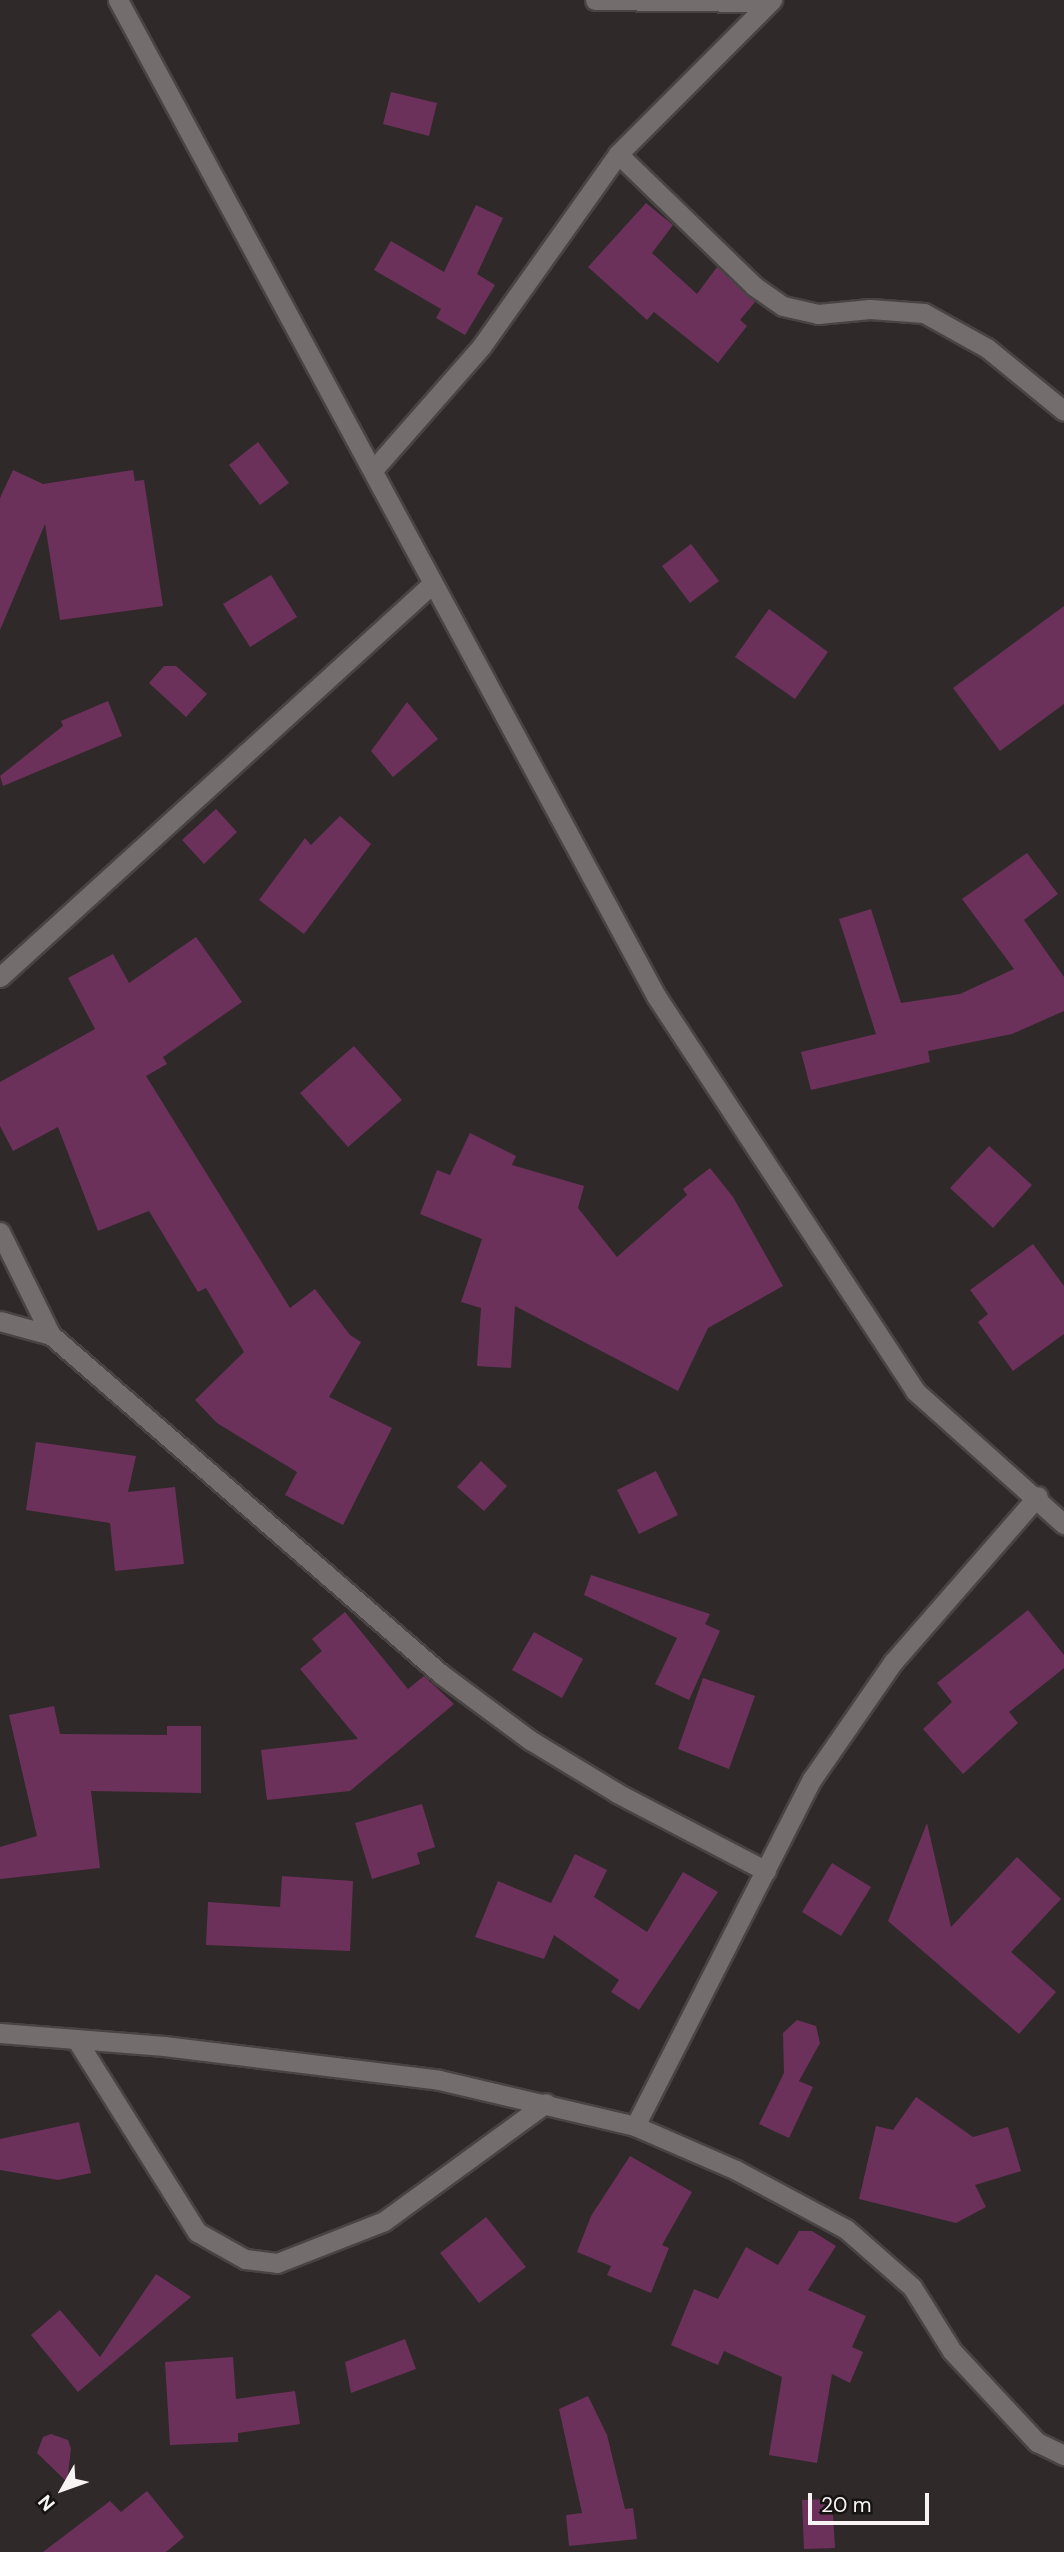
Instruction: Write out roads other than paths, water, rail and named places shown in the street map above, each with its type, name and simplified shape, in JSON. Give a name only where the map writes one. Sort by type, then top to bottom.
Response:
[{"type":"street","points":[[118,0],[656,996],[915,1391],[1038,1496],[1064,1524]]},
{"type":"street","points":[[595,0],[770,1]]},
{"type":"street","points":[[373,470],[481,346],[618,154],[770,1]]},
{"type":"street","points":[[618,154],[736,269],[783,306],[818,314],[870,309],[924,313],[987,348],[1064,411]]},
{"type":"street","points":[[0,976],[432,583]]},
{"type":"street","points":[[0,1232],[51,1335],[441,1674],[530,1740],[617,1793],[766,1871]]},
{"type":"street","points":[[0,1321],[51,1335]]},
{"type":"street","points":[[635,2126],[812,1779],[893,1662],[1038,1496]]},
{"type":"street","points":[[0,2033],[76,2039],[439,2080],[635,2126],[736,2170],[846,2229],[912,2287],[952,2351],[1037,2442],[1064,2455]]},
{"type":"street","points":[[76,2039],[197,2232],[245,2259],[277,2263],[384,2221],[546,2103]]}]
